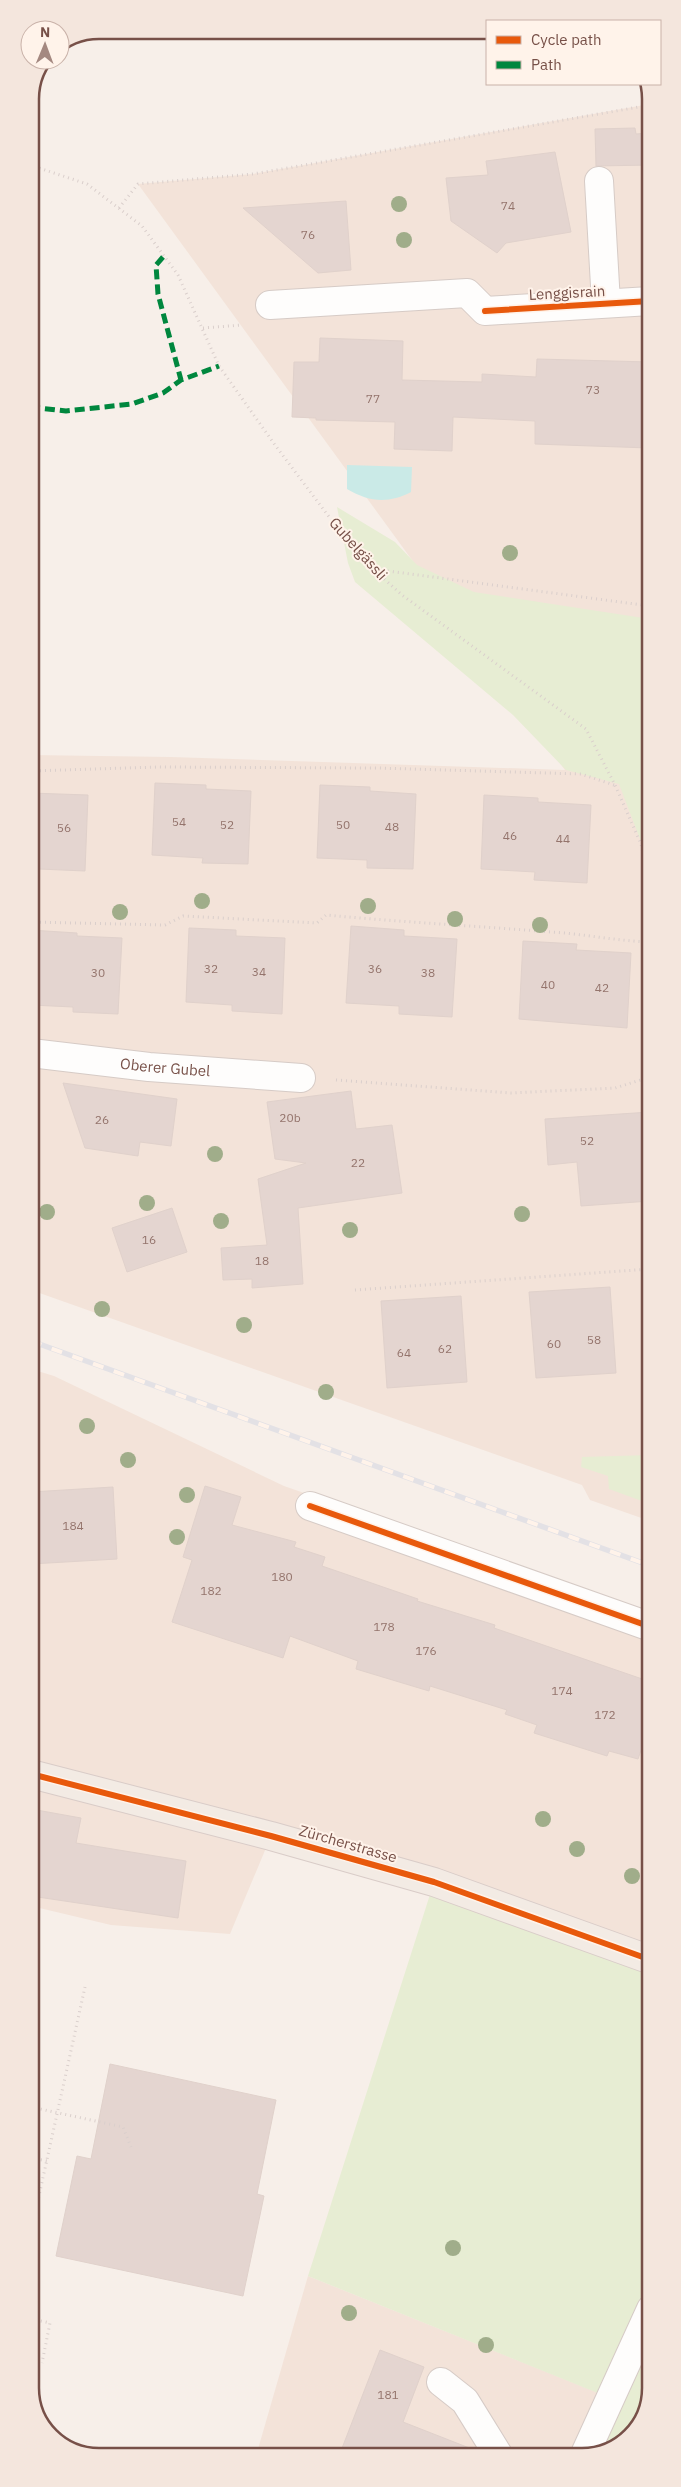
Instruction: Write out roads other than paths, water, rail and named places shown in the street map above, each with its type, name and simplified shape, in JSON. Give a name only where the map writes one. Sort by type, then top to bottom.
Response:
[{"type":"main road","name":"Zürcherstrasse","points":[[39,1776],[271,1836],[434,1882],[642,1957]]},
{"type":"street","points":[[598,180],[606,303]]},
{"type":"street","name":"Lenggisrain","points":[[270,305],[467,294],[485,311],[642,301]]},
{"type":"street","name":"Oberer Gubel","points":[[39,1054],[149,1067],[301,1078]]},
{"type":"street","points":[[310,1506],[642,1624]]},
{"type":"street","points":[[588,2448],[642,2330]]},
{"type":"street","points":[[440,2382],[465,2400],[494,2448]]},
{"type":"water","points":[[347,465],[412,467],[411,492],[386,500],[363,497],[347,489]]},
{"type":"railway","points":[[39,1344],[642,1563]]}]
